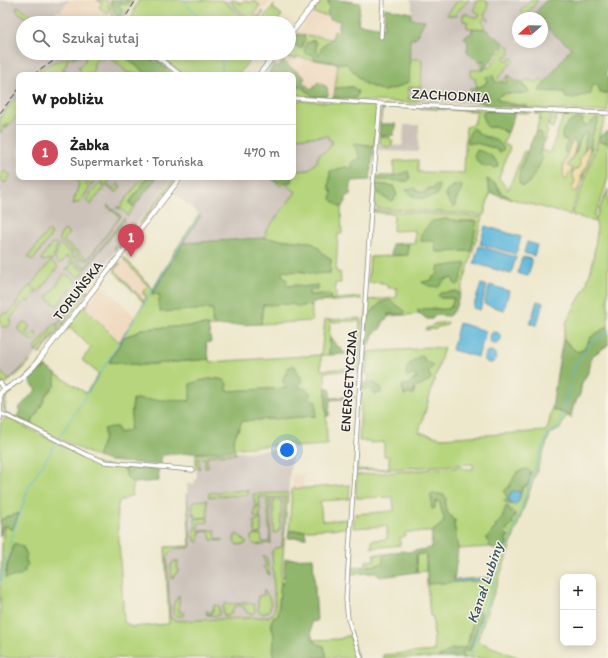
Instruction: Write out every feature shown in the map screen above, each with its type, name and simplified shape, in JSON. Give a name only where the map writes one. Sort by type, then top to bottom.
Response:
[{"type":"street","points":[[296,27],[317,0]]},
{"type":"street","points":[[382,37],[383,0]]},
{"type":"street","points":[[161,60],[177,72]]},
{"type":"street","points":[[261,72],[271,60]]},
{"type":"street","name":"ZACHODNIA","points":[[296,98],[380,104],[608,113]]},
{"type":"street","name":"ENERGETYCZNA","points":[[361,658],[348,619],[346,599],[370,209],[380,104]]},
{"type":"street","name":"TORUŃSKA","points":[[1,392],[18,381],[34,366],[179,180]]},
{"type":"street","points":[[0,383],[0,418]]},
{"type":"street","points":[[0,413],[87,455],[105,462],[193,470]]},
{"type":"shaded area","points":[[0,0],[69,0],[60,12],[58,10],[53,16],[16,16],[16,60],[129,60],[144,72],[16,72],[16,180],[171,180],[30,361],[19,373],[5,383],[0,378]]},
{"type":"shaded area","points":[[69,0],[98,0],[112,11],[109,16],[53,16],[58,10],[61,11]]},
{"type":"shaded area","points":[[204,0],[235,0],[257,16],[226,16]]},
{"type":"shaded area","points":[[235,0],[271,0],[259,16]]},
{"type":"shaded area","points":[[323,0],[329,0],[328,5],[340,21],[338,32],[332,39],[297,34]]},
{"type":"shaded area","points":[[410,0],[546,0],[538,12],[512,12],[512,48],[548,48],[548,29],[572,48],[536,95],[508,75],[502,82],[498,78],[497,66],[511,48],[485,29],[482,104],[408,101],[412,2]]},
{"type":"shaded area","points":[[296,55],[367,67],[366,98],[315,96],[296,78],[296,72],[284,72],[274,64],[277,60],[296,60]]},
{"type":"shaded area","points":[[404,125],[419,125],[418,152],[378,151],[379,140],[384,145],[402,146]]},
{"type":"shaded area","points":[[342,135],[263,238],[183,243],[201,216],[174,193],[185,180],[296,180],[296,138]]},
{"type":"shaded area","points":[[124,257],[153,289],[144,303],[114,270]]},
{"type":"shaded area","points":[[103,285],[135,317],[119,342],[85,308]]},
{"type":"shaded area","points":[[292,450],[277,617],[169,624],[165,547],[190,546],[187,484],[194,484],[197,477],[196,455]]},
{"type":"shaded area","points":[[293,475],[304,475],[303,489],[292,489]]},
{"type":"green space","points":[[97,0],[107,0],[109,9],[108,14],[99,7],[102,3]]},
{"type":"green space","points":[[110,0],[112,0],[111,2],[114,11],[121,2],[127,4],[129,0],[134,0],[124,16],[113,16]]},
{"type":"green space","points":[[112,0],[129,0],[127,4],[124,5],[121,3],[119,5],[123,11],[120,16],[116,16],[115,14],[111,2]]},
{"type":"green space","points":[[139,0],[222,0],[241,16],[132,16],[135,9],[133,11]]},
{"type":"green space","points":[[231,0],[235,0],[241,4],[244,0],[250,3],[253,0],[260,5],[254,14],[257,16],[247,16],[237,9]]},
{"type":"green space","points":[[323,0],[329,0],[328,5],[331,7],[328,12],[329,16],[313,13]]},
{"type":"green space","points":[[329,0],[360,3],[358,24],[384,28],[385,8],[411,13],[411,19],[425,20],[415,39],[410,39],[409,82],[396,88],[383,91],[365,84],[347,64],[314,59],[314,56],[311,54],[307,55],[304,52],[306,43],[314,40],[316,43],[316,51],[319,55],[322,47],[332,39],[334,31],[338,32],[340,21],[330,19],[327,12],[330,7],[328,5]]},
{"type":"green space","points":[[458,0],[469,0],[456,13],[457,16],[447,15]]},
{"type":"green space","points":[[478,0],[485,0],[488,3],[488,9],[484,15],[490,20],[489,21],[484,18],[482,20],[484,29],[467,28],[467,21],[463,21],[463,14],[468,14],[475,18],[479,17],[480,15],[473,9]]},
{"type":"green space","points":[[530,0],[538,0],[528,12],[520,12]]},
{"type":"green space","points":[[546,0],[608,0],[608,66],[606,74],[608,77],[608,93],[600,93],[598,85],[592,85],[591,94],[573,98],[566,98],[564,92],[539,91],[571,48],[548,29],[548,12],[537,12]]},
{"type":"green space","points":[[274,5],[273,8],[282,15],[281,16],[265,16]]},
{"type":"green space","points":[[18,6],[32,16],[23,16],[16,9]]},
{"type":"green space","points":[[472,28],[485,29],[505,44],[483,71],[484,60],[480,61],[471,56],[467,51],[468,42],[464,37],[472,33]]},
{"type":"green space","points":[[297,34],[304,35],[305,41],[302,43],[303,46],[301,49],[296,46]]},
{"type":"green space","points":[[304,35],[332,39],[324,44],[319,55],[316,51],[316,43],[314,40],[311,54],[315,56],[315,59],[347,64],[365,84],[383,91],[396,88],[409,82],[410,59],[422,59],[421,87],[409,87],[408,99],[417,99],[417,91],[421,91],[420,100],[416,103],[333,99],[332,97],[356,98],[357,91],[352,87],[335,88],[338,64],[296,58],[296,46],[297,47],[304,42]]},
{"type":"green space","points":[[507,45],[511,48],[509,50],[510,54],[503,58],[508,61],[512,58],[514,60],[498,78],[502,82],[508,75],[510,76],[508,76],[507,83],[487,82],[482,86],[477,87],[475,78],[471,77],[471,70],[481,70],[481,61],[484,60],[483,71],[487,67],[489,68]]},
{"type":"green space","points":[[60,60],[67,60],[66,66],[62,69],[68,72],[38,72],[51,63]]},
{"type":"green space","points":[[85,60],[96,60],[94,63],[93,72],[81,72],[78,67]]},
{"type":"green space","points":[[113,60],[129,60],[144,72],[126,72]]},
{"type":"green space","points":[[129,60],[157,60],[169,72],[144,72]]},
{"type":"green space","points":[[157,60],[173,72],[169,72]]},
{"type":"green space","points":[[249,60],[241,72],[181,72],[166,61]]},
{"type":"green space","points":[[283,61],[305,78],[302,82],[312,90],[318,82],[327,87],[328,96],[313,96],[302,87],[300,88],[297,84],[296,88],[296,72],[270,72],[274,65],[278,67]]},
{"type":"green space","points":[[492,75],[495,82],[507,83],[507,77],[510,76],[531,92],[503,94],[497,97],[498,100],[514,105],[527,106],[528,108],[488,106],[475,100],[475,93],[469,89],[482,86],[487,82],[486,77]]},
{"type":"green space","points":[[528,79],[537,82],[540,79],[546,82],[539,90],[564,92],[566,98],[592,85],[599,85],[600,93],[608,93],[608,112],[528,108],[527,106],[505,103],[497,99],[498,96],[506,92],[521,94],[530,91],[518,81],[524,82]]},
{"type":"green space","points":[[297,83],[313,96],[328,96],[326,98],[296,96]]},
{"type":"green space","points":[[352,87],[358,91],[356,98],[334,97],[335,88]]},
{"type":"green space","points":[[16,97],[16,117],[6,129],[7,124],[5,128],[0,133],[0,118]]},
{"type":"green space","points":[[296,100],[371,105],[377,110],[374,146],[353,144],[360,158],[353,161],[351,164],[353,168],[352,170],[345,167],[330,171],[329,188],[335,202],[341,208],[342,234],[338,234],[336,272],[340,272],[341,283],[335,283],[336,299],[361,297],[361,299],[336,301],[330,300],[330,298],[322,294],[309,295],[309,291],[318,289],[318,285],[302,287],[295,285],[287,286],[285,284],[286,279],[283,277],[282,273],[284,271],[330,273],[331,259],[316,245],[310,242],[263,238],[267,233],[265,232],[296,192],[284,183],[281,186],[273,180],[291,182],[292,180],[296,180],[296,173],[298,171],[308,170],[317,162],[319,154],[331,146],[332,140],[329,140],[328,136],[296,138]]},
{"type":"green space","points":[[383,106],[528,111],[530,113],[487,111],[495,126],[505,132],[508,132],[503,144],[510,147],[499,178],[508,190],[524,151],[527,152],[520,169],[539,154],[541,150],[550,153],[563,116],[557,115],[553,128],[549,127],[552,113],[599,115],[605,120],[582,182],[585,165],[591,149],[592,135],[598,122],[596,118],[587,126],[582,123],[583,119],[562,139],[568,141],[564,150],[565,153],[568,152],[563,166],[564,179],[567,178],[569,173],[572,171],[572,168],[567,166],[576,152],[582,135],[587,133],[584,149],[580,158],[580,165],[572,172],[575,182],[573,185],[575,192],[580,187],[570,215],[512,199],[500,192],[496,184],[487,179],[490,193],[484,215],[377,208],[373,202],[375,189],[388,200],[397,195],[393,186],[378,184],[375,186],[376,179],[408,181],[402,173],[394,176],[394,161],[418,160],[418,172],[464,173],[466,127],[473,124],[477,111],[390,107],[382,110],[380,124],[381,113]],"holes":[[[474,129],[483,136],[491,137],[500,152],[494,148],[476,143]],[[456,185],[458,196],[453,206],[445,195],[449,189]],[[429,188],[434,188],[437,195],[429,197],[416,197],[406,190],[425,194]]]},
{"type":"green space","points":[[483,112],[515,113],[508,132],[495,126],[488,128],[484,122],[483,116]]},
{"type":"green space","points":[[535,112],[550,113],[546,130],[548,131],[545,140],[536,131],[541,114],[535,114]]},
{"type":"green space","points":[[578,118],[582,118],[582,123],[587,126],[598,118],[592,136],[591,149],[589,151],[589,147],[587,147],[585,150],[586,132],[581,137],[573,155],[576,145],[573,139],[568,152],[565,153],[565,147],[568,141],[562,139],[562,132],[568,123]]},
{"type":"green space","points":[[380,124],[396,124],[393,135],[379,135]]},
{"type":"green space","points":[[472,128],[483,136],[497,141],[504,149],[500,152],[494,148],[476,143],[468,143],[467,140]]},
{"type":"green space","points":[[536,131],[542,134],[541,137],[545,140],[539,154],[543,158],[528,184],[522,186],[519,183],[520,169]]},
{"type":"green space","points":[[608,131],[608,143],[599,141],[599,137]]},
{"type":"green space","points":[[379,136],[390,138],[393,141],[391,147],[382,145]]},
{"type":"green space","points":[[599,141],[608,143],[608,178],[600,203],[594,215],[596,220],[608,189],[608,326],[591,337],[584,349],[578,352],[563,339],[566,323],[586,286],[592,266],[597,233],[596,222],[572,215]]},
{"type":"green space","points":[[353,144],[374,146],[370,180],[351,181],[350,195],[346,196],[346,202],[341,208],[331,199],[332,192],[329,188],[330,171],[345,167],[353,169],[351,164],[353,161],[360,158]]},
{"type":"green space","points":[[477,150],[493,158],[498,166],[495,168],[480,164],[474,157]]},
{"type":"green space","points":[[5,171],[11,175],[5,183],[0,180],[0,175]]},
{"type":"green space","points":[[408,171],[410,178],[408,181],[376,179],[376,176],[395,176]]},
{"type":"green space","points":[[487,179],[496,184],[500,192],[512,199],[490,193]]},
{"type":"green space","points":[[76,180],[81,180],[90,188],[80,202],[73,204],[79,183]]},
{"type":"green space","points":[[85,180],[95,180],[91,185]]},
{"type":"green space","points":[[101,180],[110,180],[107,184],[114,189],[118,184],[121,186],[117,192],[113,191]]},
{"type":"green space","points":[[141,180],[146,180],[129,203],[134,207],[128,217],[126,215],[127,214],[117,207],[119,208]]},
{"type":"green space","points":[[146,180],[155,180],[134,207],[129,203]]},
{"type":"green space","points":[[173,180],[175,180],[141,223],[139,224]]},
{"type":"green space","points":[[275,180],[291,180],[291,182],[278,182]]},
{"type":"green space","points":[[98,184],[105,187],[96,198],[95,197],[91,205],[86,200]]},
{"type":"green space","points":[[377,184],[393,186],[397,195],[393,201],[386,199],[376,191],[375,186]]},
{"type":"green space","points":[[438,184],[439,189],[437,195],[428,197],[420,198],[413,196],[406,190],[415,188],[417,191],[425,193],[426,190],[434,188],[435,185]]},
{"type":"green space","points":[[459,184],[462,186],[461,190],[456,198],[455,206],[453,206],[445,195],[449,189]]},
{"type":"green space","points":[[108,205],[121,216],[88,260],[84,260],[59,241],[64,230],[69,233],[63,241],[88,259],[120,217],[107,206]]},
{"type":"green space","points":[[373,210],[483,217],[460,294],[456,291],[440,298],[454,298],[451,307],[445,310],[433,308],[418,311],[420,314],[390,316],[386,314],[404,314],[400,308],[381,302],[366,318],[367,300],[397,297],[397,288],[388,288],[386,284],[382,284],[382,282],[368,283],[370,257],[408,255],[408,243],[415,243],[415,230],[393,231],[394,214],[373,212]],"holes":[[[445,219],[477,221],[471,251],[436,252],[436,241],[421,240]],[[465,263],[453,278],[423,283],[433,280],[438,274]]]},
{"type":"green space","points":[[199,215],[201,216],[152,294],[160,295],[159,304],[196,310],[214,309],[212,323],[215,326],[208,325],[140,329],[138,332],[124,337],[109,362],[142,365],[209,359],[210,362],[321,355],[321,370],[357,368],[357,371],[325,372],[327,445],[294,447],[292,444],[239,448],[234,450],[233,441],[242,421],[316,416],[310,400],[298,387],[299,376],[296,368],[284,375],[287,388],[227,391],[224,380],[215,378],[204,380],[190,401],[133,400],[130,430],[105,438],[97,457],[32,425],[33,420],[46,395],[55,385],[56,374],[86,393],[99,374],[82,360],[91,348],[70,327],[66,331],[84,306],[90,301],[85,308],[119,342],[144,303],[114,271],[116,264],[121,263],[115,270],[144,301],[146,299],[143,291],[148,286],[125,261],[123,256],[153,289],[175,251]]},
{"type":"green space","points":[[124,218],[125,219],[85,270],[74,261],[67,270],[65,269],[72,260],[67,256],[60,264],[55,260],[59,244],[73,255],[73,258],[75,256],[80,263],[86,267]]},
{"type":"green space","points":[[445,219],[477,221],[471,251],[436,252],[435,241],[421,241],[421,234],[432,221]]},
{"type":"green space","points":[[130,224],[136,225],[115,250],[114,245],[117,247],[132,227]]},
{"type":"green space","points":[[48,231],[52,234],[32,260],[28,257]]},
{"type":"green space","points":[[263,238],[310,242],[316,245],[331,259],[330,273],[313,274],[300,271],[284,271],[282,273],[283,277],[288,281],[285,284],[287,286],[300,285],[302,287],[318,285],[319,287],[309,291],[309,295],[328,294],[331,296],[330,299],[336,301],[312,302],[312,307],[305,305],[299,307],[292,304],[263,305],[261,324],[215,326],[212,320],[213,309],[160,312],[160,308],[158,306],[160,295],[152,294],[183,243]]},
{"type":"green space","points":[[53,243],[57,243],[53,259],[42,261],[42,257]]},
{"type":"green space","points":[[408,243],[408,255],[391,255],[392,244]]},
{"type":"green space","points":[[51,261],[58,267],[39,292],[31,285]]},
{"type":"green space","points":[[73,263],[84,272],[79,278],[68,269]]},
{"type":"green space","points":[[466,263],[459,284],[455,285],[452,278],[445,279],[439,287],[429,286],[422,282],[432,280],[433,277],[438,274],[438,267]]},
{"type":"green space","points":[[65,273],[77,281],[57,306],[47,298]]},
{"type":"green space","points":[[29,286],[37,293],[34,293],[28,302],[25,300],[10,319],[12,322],[7,328],[5,325],[3,328],[0,325],[0,314],[9,313]]},
{"type":"green space","points":[[85,288],[86,289],[36,353],[35,348],[54,324],[58,324]]},
{"type":"green space","points":[[88,290],[89,291],[41,353],[38,354]]},
{"type":"green space","points":[[456,291],[460,294],[455,309],[449,316],[436,315],[432,319],[427,319],[417,311],[422,309],[447,309],[451,307],[454,298],[440,298],[438,296],[440,293]]},
{"type":"green space","points":[[390,300],[405,311],[404,314],[387,314],[390,316],[384,321],[380,329],[373,334],[371,342],[364,348],[366,318],[381,302]]},
{"type":"green space","points":[[263,304],[292,304],[299,307],[305,305],[312,307],[312,321],[261,324]]},
{"type":"green space","points":[[362,319],[359,368],[357,368],[360,321],[330,322],[329,355],[321,355],[325,320]]},
{"type":"green space","points":[[25,322],[30,326],[26,332],[31,336],[36,331],[37,338],[33,342],[18,330],[21,324]]},
{"type":"green space","points":[[448,322],[447,325],[436,329],[425,330],[434,324]]},
{"type":"green space","points":[[208,325],[211,342],[206,343],[209,359],[142,365],[109,362],[124,337],[138,332],[140,329]]},
{"type":"green space","points":[[608,326],[608,345],[592,356],[589,371],[582,383],[580,394],[573,407],[571,416],[552,409],[563,339],[578,352],[584,349],[591,337]]},
{"type":"green space","points":[[330,338],[346,354],[329,355]]},
{"type":"green space","points":[[424,347],[444,348],[419,432],[442,438],[546,431],[552,409],[571,416],[572,418],[566,416],[560,429],[550,434],[477,641],[519,658],[466,658],[461,654],[462,652],[470,650],[481,615],[481,612],[479,611],[474,612],[475,619],[472,624],[467,645],[464,648],[452,649],[437,658],[383,658],[383,655],[434,651],[433,616],[430,616],[427,584],[490,580],[499,567],[501,556],[499,551],[501,551],[507,544],[507,535],[504,533],[513,524],[512,520],[515,518],[515,513],[507,506],[503,518],[496,525],[495,524],[495,529],[489,536],[489,545],[491,547],[458,549],[454,524],[455,520],[446,510],[446,498],[431,495],[432,508],[436,501],[440,502],[444,522],[432,532],[406,532],[405,536],[400,538],[400,545],[372,548],[372,540],[387,539],[387,526],[353,528],[355,514],[394,511],[393,497],[356,498],[356,475],[460,467],[465,469],[473,469],[473,464],[355,471],[356,458],[358,458],[357,470],[389,468],[389,456],[384,456],[384,442],[370,443],[370,441],[359,441],[362,385],[362,388],[368,388],[373,393],[375,383],[368,383],[369,374],[364,374],[366,373],[367,354],[363,354],[363,352],[417,349]],"holes":[[[418,357],[425,361],[431,377],[421,386],[415,387],[414,394],[404,395],[405,384],[409,385],[416,379],[416,376],[407,367]],[[516,474],[530,481],[529,484],[523,487],[518,502],[515,505],[508,504],[505,500],[508,500],[506,490]]]},
{"type":"green space","points":[[48,353],[50,353],[41,364],[46,367],[30,375],[21,384],[21,382],[38,366]]},
{"type":"green space","points":[[363,354],[368,354],[369,359],[366,373],[361,374]]},
{"type":"green space","points":[[423,356],[425,361],[433,365],[428,371],[431,379],[421,386],[415,387],[412,395],[404,395],[402,386],[405,384],[409,385],[411,381],[416,379],[416,376],[414,375],[407,377],[407,367],[418,357]]},
{"type":"green space","points":[[29,361],[30,362],[8,382],[4,384],[0,381],[0,371],[9,380]]},
{"type":"green space","points":[[294,365],[299,376],[302,378],[301,384],[298,387],[306,389],[310,393],[311,400],[316,400],[316,416],[242,421],[233,441],[234,450],[163,455],[161,457],[161,465],[109,461],[97,457],[104,438],[104,429],[117,427],[119,433],[130,430],[133,399],[190,401],[190,384],[210,379],[224,380],[227,384],[227,391],[287,388],[282,380],[287,372],[286,369]]},
{"type":"green space","points":[[46,367],[56,374],[55,385],[46,395],[33,420],[32,425],[16,417],[21,411],[18,409],[36,390],[28,378],[32,374]]},
{"type":"green space","points":[[363,383],[377,384],[381,387],[381,393],[374,394],[369,388],[364,389],[362,385]]},
{"type":"green space","points":[[326,388],[330,388],[330,398],[355,396],[355,398],[330,400],[329,416],[326,416]]},
{"type":"green space","points":[[13,390],[6,398],[5,411],[3,400],[9,391]]},
{"type":"green space","points":[[6,412],[27,423],[9,415]]},
{"type":"green space","points":[[5,418],[8,418],[100,465],[124,467],[127,478],[133,483],[132,495],[119,501],[117,510],[124,622],[132,627],[169,624],[165,547],[190,546],[187,494],[191,546],[189,548],[178,548],[173,550],[168,555],[167,559],[171,619],[178,621],[267,617],[273,614],[275,609],[272,551],[275,548],[282,547],[285,497],[270,498],[271,543],[255,545],[251,541],[251,537],[254,535],[261,535],[262,542],[270,542],[267,497],[259,497],[260,505],[255,505],[253,494],[288,493],[278,616],[271,624],[274,635],[273,658],[0,658],[0,575],[3,537],[5,525],[12,529],[19,514],[7,516],[0,521],[1,422]],"holes":[[[17,544],[23,547],[27,555],[25,559],[27,562],[24,570],[5,578],[10,555]]]},
{"type":"green space","points":[[236,452],[236,454],[207,456],[208,468],[205,468],[205,458],[198,458],[200,468],[196,468],[196,454]]},
{"type":"green space","points":[[124,467],[158,469],[159,481],[133,483],[127,478]]},
{"type":"green space","points":[[525,469],[531,472],[528,485],[523,487],[520,492],[511,492],[509,502],[511,504],[508,504],[503,500],[508,500],[504,491],[509,487],[517,472]]},
{"type":"green space","points":[[350,485],[349,499],[320,501],[322,521],[348,519],[347,528],[289,531],[292,489]]},
{"type":"green space","points":[[248,490],[248,495],[209,497],[209,493]]},
{"type":"green space","points":[[434,493],[444,495],[446,498],[446,511],[455,520],[454,524],[458,549],[454,580],[490,577],[490,580],[427,584],[426,553],[416,555],[417,572],[380,577],[375,573],[350,574],[350,568],[383,563],[383,556],[385,554],[431,548],[432,532],[444,522],[440,502],[436,501],[435,508],[432,509],[431,495]]},
{"type":"green space","points":[[207,500],[208,517],[195,518],[195,514],[192,515],[193,503],[196,501]]},
{"type":"green space","points":[[273,500],[282,500],[280,530],[278,530],[278,533],[274,533]]},
{"type":"green space","points":[[506,506],[516,516],[512,520],[513,524],[504,533],[509,536],[506,538],[507,544],[502,551],[499,551],[490,547],[490,542],[487,541],[486,538],[495,529],[495,524],[496,525],[502,518]]},
{"type":"green space","points":[[255,507],[260,507],[260,517],[254,517]]},
{"type":"green space","points":[[19,513],[12,530],[5,525],[2,529],[0,537],[0,521]]},
{"type":"green space","points":[[208,518],[208,522],[198,523],[199,531],[215,530],[216,540],[223,539],[222,541],[211,540],[209,531],[199,532],[199,542],[195,541],[193,530],[196,530],[195,519]]},
{"type":"green space","points":[[261,519],[261,533],[257,534],[255,532],[254,521]]},
{"type":"green space","points":[[289,531],[305,531],[306,538],[288,538]]},
{"type":"green space","points":[[235,535],[239,535],[246,542],[246,544],[237,545],[234,541]]},
{"type":"green space","points":[[14,543],[23,547],[27,555],[25,559],[28,565],[24,570],[26,571],[19,576],[5,578],[8,565]]},
{"type":"green space","points":[[426,553],[426,571],[417,572],[416,555]]},
{"type":"green space","points":[[374,554],[385,554],[383,556],[383,563],[373,566],[366,565],[366,561],[374,560]]},
{"type":"green space","points":[[263,557],[266,557],[268,562],[269,575],[263,567],[266,566]]},
{"type":"green space","points":[[313,558],[317,621],[311,622],[312,637],[316,642],[324,646],[327,657],[273,658],[274,635],[271,622],[274,616],[278,616],[285,559]]},
{"type":"green space","points":[[174,561],[179,561],[177,562],[178,571],[172,579],[171,565]]},
{"type":"green space","points":[[264,590],[271,605],[269,611],[262,614],[258,610],[258,596],[264,595]]},
{"type":"green space","points":[[179,595],[179,612],[185,613],[183,616],[176,616],[173,611],[174,603]]},
{"type":"green space","points":[[252,603],[254,605],[255,612],[253,614],[247,613],[244,607],[239,605],[234,607],[230,615],[225,616],[223,614],[223,606],[225,604]]},
{"type":"green space","points":[[214,605],[219,606],[219,615],[207,615],[206,611],[208,611],[208,614],[211,614]]},
{"type":"green space","points":[[475,612],[481,612],[481,615],[470,650],[461,653],[466,658],[437,658],[452,649],[465,648],[475,619],[473,616]]},
{"type":"green space","points":[[350,635],[358,658],[314,658],[326,657],[312,640],[339,639]]},
{"type":"sand","points":[[573,139],[576,145],[567,166],[572,168],[572,171],[569,173],[566,181],[563,172]]},
{"type":"sand","points":[[590,146],[587,165],[582,172],[583,175],[581,176],[581,184],[577,190],[572,192],[575,182],[572,172],[579,167],[581,156],[587,147]]},
{"type":"water","points":[[485,226],[521,237],[516,254],[480,244]]},
{"type":"water","points":[[527,242],[537,245],[534,256],[524,253]]},
{"type":"water","points":[[479,246],[516,257],[511,274],[474,263]]},
{"type":"water","points":[[524,257],[531,259],[532,262],[528,276],[519,274],[518,272],[522,258]]},
{"type":"water","points":[[481,284],[487,286],[480,310],[473,308]]},
{"type":"water","points":[[490,285],[509,291],[504,310],[484,304]]},
{"type":"water","points":[[537,301],[543,303],[537,325],[530,324]]},
{"type":"water","points":[[459,323],[486,331],[478,357],[452,350]]},
{"type":"water","points":[[497,332],[500,333],[500,343],[493,344],[490,343],[489,336],[490,333]]},
{"type":"water","points":[[492,351],[495,352],[495,362],[488,363],[485,362],[484,355],[485,352]]},
{"type":"water","points":[[512,491],[521,493],[518,502],[515,505],[509,502],[510,494]]},
{"type":"waterway","points":[[183,0],[197,16]]},
{"type":"waterway","points":[[221,72],[222,60]]},
{"type":"waterway","points":[[59,438],[201,215]]},
{"type":"waterway","name":"Kanał Lubiny","points":[[545,443],[548,433],[557,428],[559,425],[575,364],[582,357],[588,345],[608,331]]},
{"type":"waterway","points":[[0,585],[8,549],[29,486],[56,443]]},
{"type":"waterway","name":"Kanał Lubiny","points":[[520,513],[544,444]]},
{"type":"waterway","name":"Kanał Lubiny","points":[[469,658],[495,578],[519,514]]},
{"type":"waterway","points":[[454,581],[483,579],[493,581]]},
{"type":"railway","points":[[126,16],[136,0]]},
{"type":"railway","points":[[37,72],[52,62],[58,60]]},
{"type":"railway","points":[[0,113],[16,93]]},
{"type":"place","name":"Żabka","points":[[131,257]]}]
